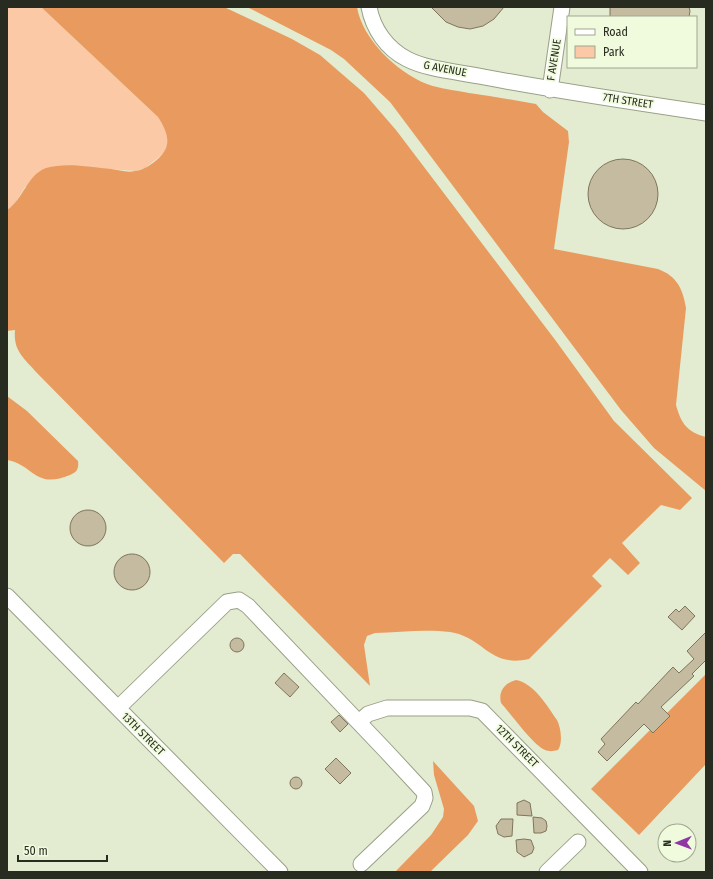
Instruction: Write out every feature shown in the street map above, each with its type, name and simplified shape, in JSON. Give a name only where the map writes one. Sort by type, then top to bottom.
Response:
[{"type":"lane","name":"G AVENUE","points":[[369,7],[373,22],[382,37],[393,50],[407,59],[421,64],[550,90]]},
{"type":"lane","name":"F AVENUE","points":[[550,90],[562,7]]},
{"type":"lane","name":"7TH STREET","points":[[550,90],[706,113]]},
{"type":"lane","name":"13TH STREET","points":[[7,596],[280,872]]},
{"type":"lane","points":[[118,708],[227,602],[239,600],[248,606],[424,792],[425,798],[422,806],[361,864]]},
{"type":"lane","name":"12TH STREET","points":[[359,722],[373,712],[391,708],[470,708],[482,711],[640,872]]},
{"type":"lane","points":[[547,872],[578,842]]},
{"type":"green space","points":[[7,7],[41,7],[158,117],[166,130],[168,143],[164,153],[145,168],[136,171],[110,169],[25,187],[14,205],[7,210]]},
{"type":"shaded area","points":[[41,7],[224,7],[292,39],[320,55],[364,93],[396,130],[556,341],[614,421],[692,498],[680,510],[661,505],[622,543],[640,563],[628,575],[610,558],[592,576],[602,586],[529,659],[516,661],[495,656],[462,635],[450,632],[403,631],[375,633],[367,636],[364,645],[370,686],[240,554],[233,554],[224,563],[37,373],[20,354],[16,343],[15,330],[7,331],[7,210],[17,200],[34,176],[46,168],[62,165],[87,166],[132,172],[148,166],[159,158],[166,148],[167,143],[164,127],[158,117]]},
{"type":"shaded area","points":[[247,7],[357,7],[360,19],[374,43],[393,63],[416,79],[432,86],[536,104],[543,112],[568,131],[569,142],[554,249],[658,269],[670,275],[678,284],[683,295],[686,308],[676,405],[680,417],[686,426],[699,435],[706,437],[706,491],[654,448],[621,410],[390,102],[344,59],[331,50]]},
{"type":"shaded area","points":[[7,396],[27,411],[78,461],[78,468],[74,473],[58,479],[49,480],[35,475],[16,462],[7,460]]},
{"type":"shaded area","points":[[706,674],[706,764],[639,835],[591,789]]},
{"type":"shaded area","points":[[516,680],[523,682],[535,691],[545,702],[557,720],[561,735],[561,743],[558,750],[548,751],[540,747],[528,736],[501,703],[500,699],[503,688]]},
{"type":"shaded area","points":[[433,761],[474,806],[478,821],[468,835],[430,872],[395,872],[431,835],[443,817],[444,809],[434,775]]},
{"type":"building","points":[[431,7],[504,7],[494,19],[483,26],[470,29],[458,27],[446,22]]},
{"type":"building","points":[[610,7],[689,7],[690,11],[689,16],[610,16]]},
{"type":"building","points":[[623,159],[636,162],[648,169],[655,181],[658,194],[655,207],[648,219],[636,226],[623,229],[610,226],[598,219],[591,207],[588,194],[591,181],[598,169],[610,162]]},
{"type":"building","points":[[88,510],[98,513],[103,518],[106,528],[103,538],[98,543],[88,546],[78,543],[73,538],[70,528],[73,518],[78,513]]},
{"type":"building","points":[[136,554],[145,559],[149,565],[149,579],[145,585],[136,590],[128,590],[119,585],[115,579],[114,568],[119,559],[125,555]]},
{"type":"building","points":[[685,606],[695,616],[682,630],[668,617],[676,609],[679,612]]},
{"type":"building","points":[[706,632],[706,660],[692,674],[694,676],[661,707],[670,716],[653,733],[644,724],[607,761],[598,752],[605,744],[601,739],[636,702],[638,704],[673,667],[679,673],[694,659],[687,651]]},
{"type":"building","points":[[237,638],[242,640],[244,645],[242,650],[237,652],[232,650],[230,645],[232,640]]},
{"type":"building","points":[[284,673],[299,687],[290,697],[275,683]]},
{"type":"building","points":[[339,715],[348,724],[340,732],[331,722]]},
{"type":"building","points":[[336,758],[351,773],[340,784],[325,769]]},
{"type":"building","points":[[294,777],[298,777],[302,783],[298,789],[294,789],[290,785],[290,781]]},
{"type":"building","points":[[524,800],[530,803],[532,816],[517,815],[517,803]]},
{"type":"building","points":[[533,817],[542,818],[546,821],[546,831],[534,833]]},
{"type":"building","points":[[501,819],[513,819],[512,836],[504,837],[498,834],[496,826]]},
{"type":"building","points":[[516,840],[531,840],[534,848],[532,853],[524,857],[517,852]]}]
